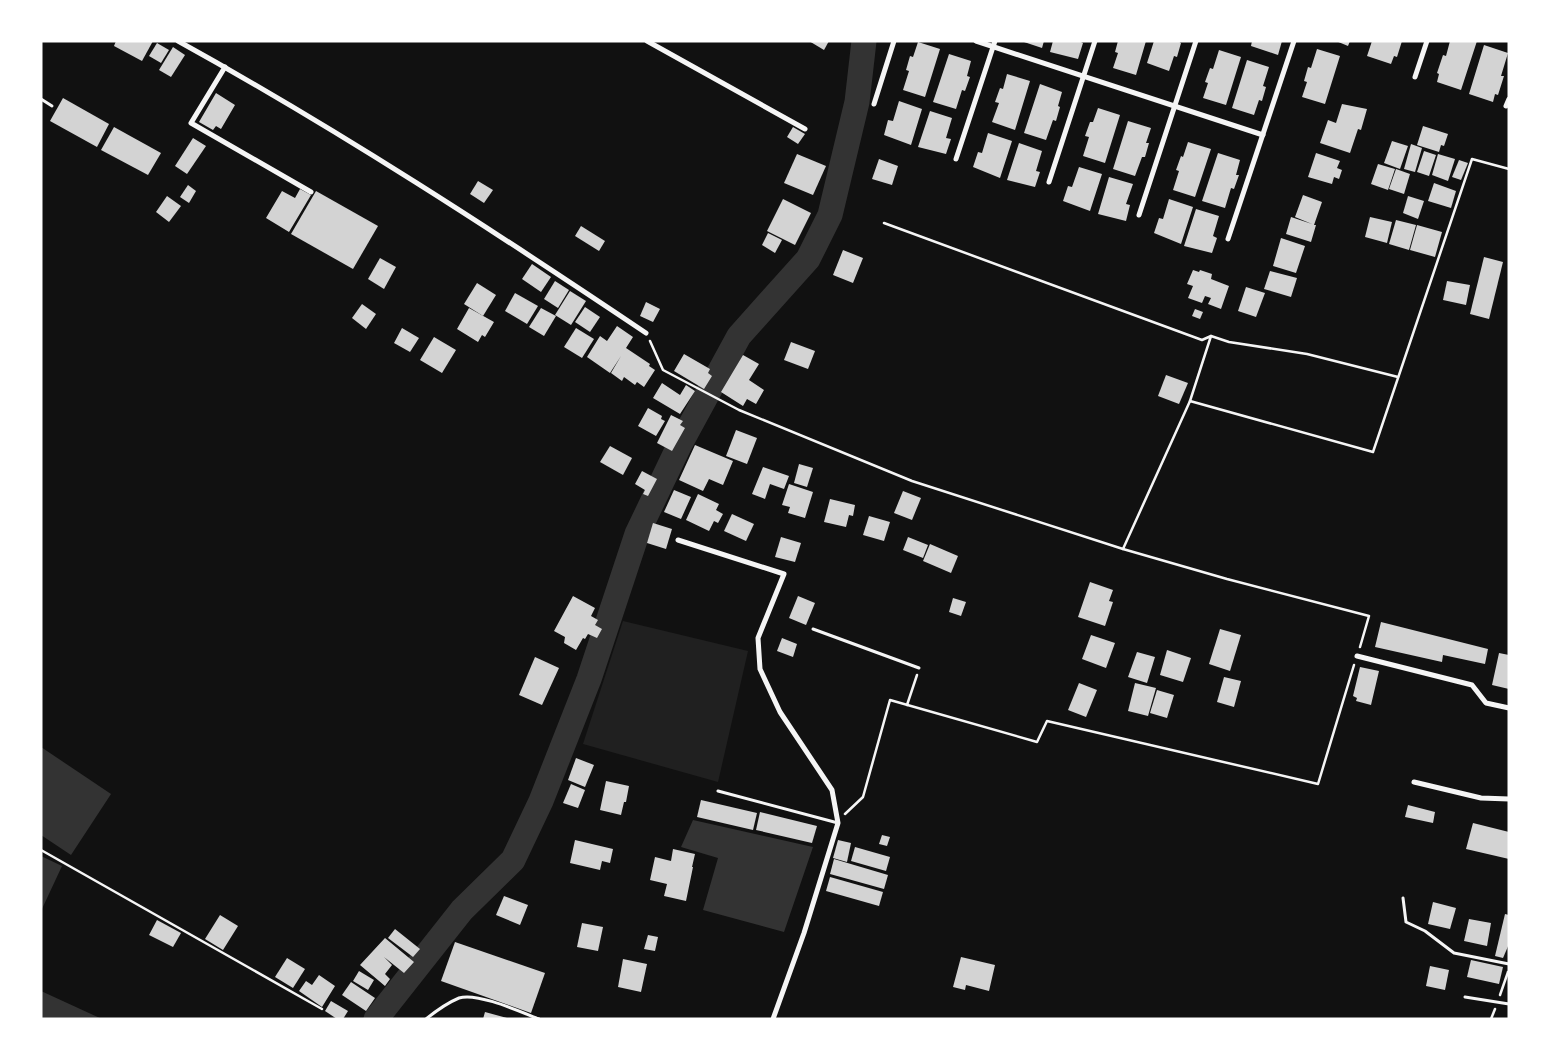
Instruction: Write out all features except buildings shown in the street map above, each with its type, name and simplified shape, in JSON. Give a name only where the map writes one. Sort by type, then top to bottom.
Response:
[{"type":"street","points":[[178,41],[225,67],[516,246],[646,333]]},
{"type":"street","points":[[647,41],[805,129]]},
{"type":"street","points":[[874,104],[894,41]]},
{"type":"street","points":[[976,41],[994,44],[1263,135]]},
{"type":"street","points":[[1049,182],[1095,41]]},
{"type":"street","points":[[1139,215],[1196,41]]},
{"type":"street","points":[[1228,239],[1294,41]]},
{"type":"street","points":[[1415,78],[1427,41]]},
{"type":"street","points":[[956,160],[994,44]]},
{"type":"street","points":[[225,67],[191,123],[311,192]]},
{"type":"street","points":[[1506,106],[1509,99]]},
{"type":"street","points":[[678,540],[784,574],[758,638],[760,669],[780,712],[832,790],[838,823],[804,933],[773,1019]]},
{"type":"street","points":[[1357,656],[1472,684],[1486,703],[1509,708]]},
{"type":"street","points":[[1414,782],[1481,798],[1509,800]]},
{"type":"lane","points":[[41,99],[52,106]]},
{"type":"lane","points":[[813,629],[919,668]]},
{"type":"lane","points":[[718,791],[838,823]]},
{"type":"lane","points":[[1403,898],[1406,922],[1424,931],[1454,953],[1509,964]]},
{"type":"lane","points":[[426,1019],[449,1003],[462,997],[477,997],[539,1019]]},
{"type":"lane","points":[[1465,997],[1509,1004]]},
{"type":"path","points":[[1190,401],[1373,452],[1472,159],[1509,169]]},
{"type":"path","points":[[884,223],[1202,340],[1211,336],[1229,342],[1307,354],[1398,377]]},
{"type":"path","points":[[646,333],[663,370],[739,410],[912,482],[1227,580],[1370,616],[1318,784],[1047,721],[1037,742],[890,700],[863,797],[845,813],[838,823]]},
{"type":"path","points":[[1123,549],[1190,401],[1211,336]]},
{"type":"path","points":[[907,705],[919,668]]},
{"type":"path","points":[[41,850],[322,1009]]},
{"type":"shaded area","points":[[623,621],[748,651],[718,782],[583,744]]},
{"type":"shaded area","points":[[41,747],[111,794],[71,855],[41,835]]},
{"type":"shaded area","points":[[693,820],[813,847],[784,932],[703,910],[718,858],[681,847]]},
{"type":"shaded area","points":[[41,856],[62,866],[41,911]]},
{"type":"shaded area","points":[[41,991],[102,1019],[41,1019]]},
{"type":"waterway","points":[[376,1019],[462,910],[513,860],[541,801],[589,679],[637,534],[679,446],[739,336],[808,259],[830,215],[857,102],[864,41]]}]
